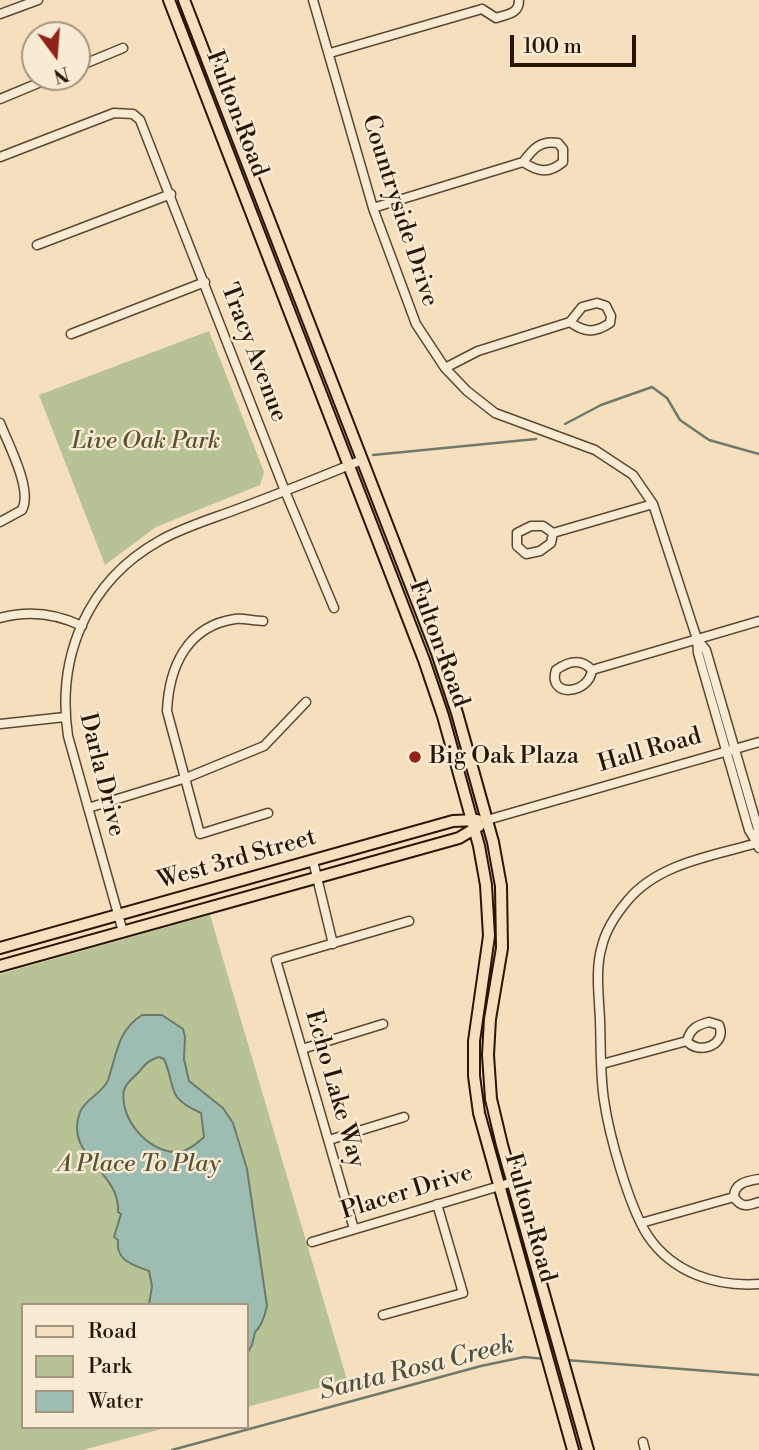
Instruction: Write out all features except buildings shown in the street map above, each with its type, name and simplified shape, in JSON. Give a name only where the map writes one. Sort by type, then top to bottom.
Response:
[{"type":"main road","name":"Fulton Road","points":[[169,0],[432,681],[473,825],[484,873],[489,923],[486,961],[475,1024],[474,1076],[483,1130],[573,1450]]},
{"type":"main road","name":"Fulton Road","points":[[184,0],[448,684],[487,820],[498,863],[503,915],[500,963],[489,1031],[489,1076],[497,1126],[587,1450]]},
{"type":"main road","name":"West 3rd Street","points":[[0,966],[459,838],[473,825],[487,820]]},
{"type":"main road","name":"West 3rd Street","points":[[0,948],[453,821],[473,825]]},
{"type":"street","points":[[0,14],[38,0]]},
{"type":"street","name":"Countryside Drive","points":[[313,0],[373,208],[416,324],[445,368],[467,391],[495,413],[595,450],[633,475],[653,504],[697,639],[698,653],[749,830],[758,845]]},
{"type":"street","points":[[330,53],[483,5],[496,18],[514,12],[518,8],[519,0]]},
{"type":"street","points":[[91,61],[123,48]]},
{"type":"street","points":[[0,99],[21,90]]},
{"type":"street","name":"Tracy Avenue","points":[[0,157],[108,115],[133,114],[144,125],[285,491],[334,608]]},
{"type":"street","points":[[373,208],[523,163],[539,145],[558,143],[563,149],[563,162],[544,172],[523,163]]},
{"type":"street","points":[[37,245],[171,194]]},
{"type":"street","points":[[71,334],[205,282]]},
{"type":"street","points":[[445,368],[478,351],[570,323],[582,307],[597,303],[606,306],[611,316],[610,323],[587,332],[570,323]]},
{"type":"street","points":[[0,423],[23,484],[26,500],[22,510],[0,522]]},
{"type":"street","name":"Darla Drive","points":[[123,932],[65,717],[67,666],[82,626],[117,572],[145,550],[174,534],[362,460]]},
{"type":"street","points":[[552,533],[653,504]]},
{"type":"street","points":[[538,524],[552,533],[551,543],[540,551],[526,554],[517,546],[515,538],[520,530],[538,524]]},
{"type":"street","points":[[0,618],[22,613],[41,613],[82,626]]},
{"type":"street","points":[[262,621],[237,619],[211,627],[194,639],[172,671],[167,710],[200,834],[268,813]]},
{"type":"street","points":[[592,670],[759,621]]},
{"type":"street","name":"Countryside Drive","points":[[697,639],[706,650],[736,748],[758,830],[758,845]]},
{"type":"street","points":[[576,661],[582,661],[592,670],[588,682],[579,687],[563,690],[555,681],[556,670],[576,661]]},
{"type":"street","points":[[88,808],[186,778],[264,746],[306,702]]},
{"type":"street","points":[[0,724],[65,717]]},
{"type":"street","name":"Hall Road","points":[[487,820],[759,741]]},
{"type":"street","points":[[758,845],[673,868],[653,877],[639,888],[609,927],[601,946],[600,960],[604,1101],[630,1200],[641,1223],[658,1248],[682,1269],[719,1283],[759,1284]]},
{"type":"street","points":[[313,861],[333,944],[409,921]]},
{"type":"street","name":"Echo Lake Way","points":[[333,944],[276,960],[354,1229]]},
{"type":"street","points":[[302,1049],[383,1024]]},
{"type":"street","points":[[602,1064],[687,1041]]},
{"type":"street","points":[[329,1140],[404,1117]]},
{"type":"street","points":[[759,1179],[738,1185],[734,1197],[744,1206],[759,1202]]},
{"type":"street","name":"Placer Drive","points":[[312,1241],[513,1182]]},
{"type":"street","points":[[641,1223],[734,1197]]},
{"type":"street","points":[[383,1315],[463,1293],[436,1204]]},
{"type":"green space","name":"Live Oak Park","points":[[209,331],[264,472],[260,485],[156,527],[105,565],[39,395]]},
{"type":"green space","name":"A Place To Play","points":[[210,915],[347,1380],[248,1407],[248,1303],[21,1303],[21,1429],[162,1429],[83,1450],[0,1450],[0,974]]},
{"type":"water","points":[[142,1015],[162,1015],[183,1029],[184,1059],[189,1081],[223,1108],[233,1123],[247,1169],[267,1306],[248,1352],[248,1303],[149,1303],[152,1286],[149,1271],[127,1261],[119,1253],[118,1240],[114,1237],[121,1214],[118,1212],[117,1198],[111,1185],[85,1152],[77,1127],[80,1112],[86,1103],[106,1085],[127,1028]],"holes":[[[159,1057],[164,1059],[177,1097],[201,1113],[204,1137],[191,1148],[179,1152],[165,1150],[145,1139],[131,1122],[124,1101],[126,1085],[149,1061]]]},
{"type":"waterway","points":[[565,424],[601,405],[652,387],[667,398],[680,420],[709,440],[759,454]]},
{"type":"waterway","points":[[373,455],[536,439]]},
{"type":"waterway","name":"Santa Rosa Creek","points":[[172,1450],[481,1366],[524,1357],[545,1359]]},
{"type":"waterway","name":"Santa Rosa Creek","points":[[566,1360],[759,1375]]},
{"type":"place","name":"Big Oak Plaza","points":[[415,757]]}]
